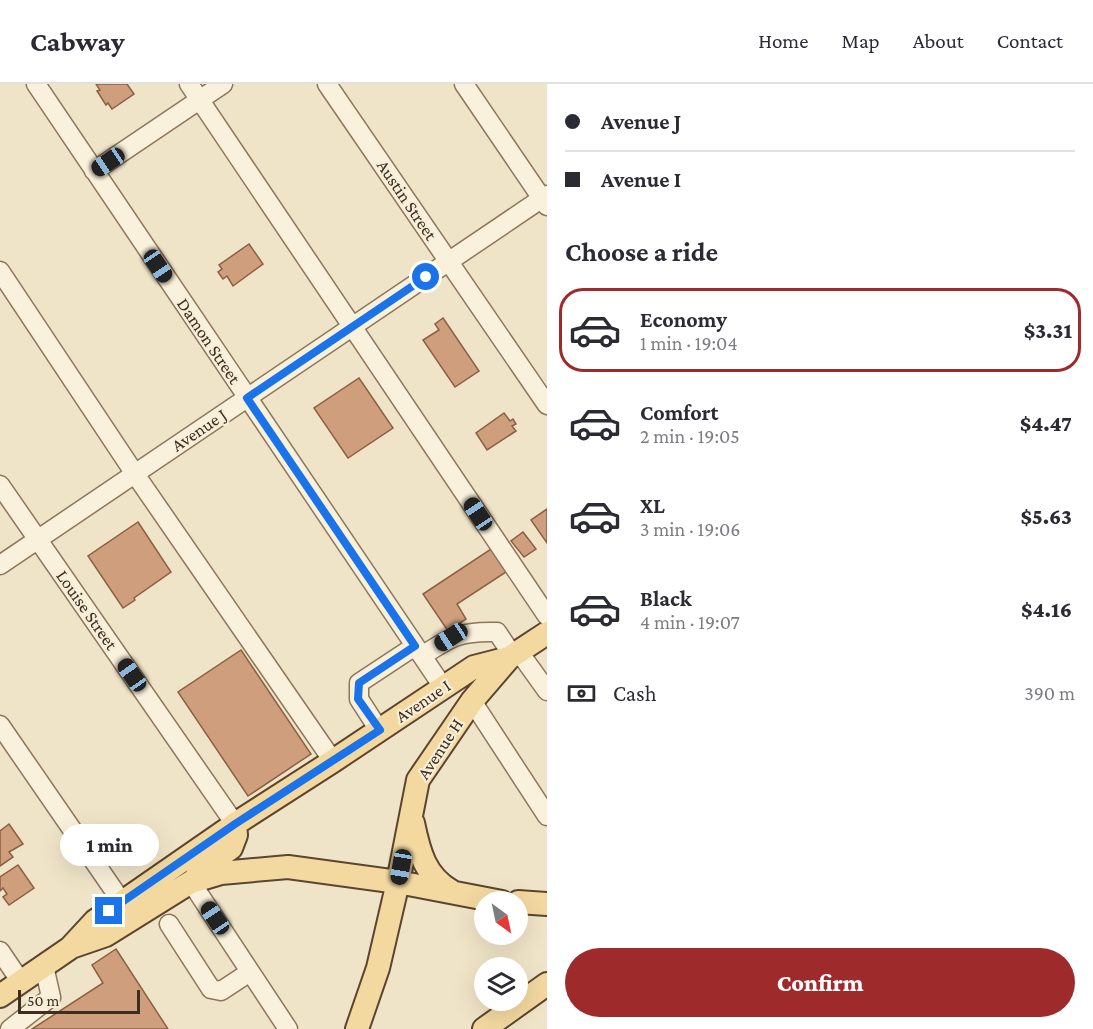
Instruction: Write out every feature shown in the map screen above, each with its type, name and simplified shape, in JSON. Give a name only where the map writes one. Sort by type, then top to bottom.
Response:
[{"type":"main road","name":"Avenue I","points":[[0,996],[70,948],[95,921],[235,824],[474,667],[513,656],[547,633]]},
{"type":"main road","name":"Avenue H","points":[[357,1029],[378,968],[418,780],[472,701],[513,656]]},
{"type":"main road","points":[[413,807],[412,821],[419,851],[439,884],[454,892]]},
{"type":"main road","points":[[191,882],[207,865],[231,848],[236,836],[235,824]]},
{"type":"main road","name":"Avenue I","points":[[70,948],[106,935],[191,882],[221,873],[288,867],[398,882],[474,896]]},
{"type":"main road","points":[[528,903],[547,904]]},
{"type":"main road","points":[[484,1029],[547,984]]},
{"type":"street","name":"Damon Street","points":[[36,84],[443,687]]},
{"type":"street","points":[[189,84],[547,616]]},
{"type":"street","points":[[94,171],[223,84]]},
{"type":"street","name":"Austin Street","points":[[327,84],[547,405]]},
{"type":"street","points":[[464,84],[545,200]]},
{"type":"street","name":"Avenue J","points":[[0,565],[449,261],[545,200]]},
{"type":"street","points":[[0,271],[135,474],[333,761]]},
{"type":"street","name":"Louise Street","points":[[0,485],[235,824]]},
{"type":"street","points":[[380,730],[358,699],[359,683],[418,651],[471,631],[497,632],[513,656],[547,691]]},
{"type":"street","points":[[472,701],[546,813]]},
{"type":"street","points":[[0,725],[122,902]]},
{"type":"street","points":[[191,882],[288,1029]]},
{"type":"street","points":[[169,924],[212,989],[220,991],[250,972]]},
{"type":"street","points":[[0,951],[21,982]]},
{"type":"street","points":[[10,1029],[51,997],[44,966]]},
{"type":"building","points":[[96,84],[127,84],[134,94],[112,109],[108,103],[106,105],[97,91],[100,90]]},
{"type":"building","points":[[249,244],[263,264],[233,286],[227,276],[223,279],[218,272],[222,269],[219,265]]},
{"type":"building","points":[[443,318],[479,371],[455,387],[423,340],[439,330],[435,324]]},
{"type":"building","points":[[359,378],[393,428],[348,458],[314,408]]},
{"type":"building","points":[[504,413],[510,421],[513,419],[516,424],[512,426],[516,431],[487,450],[476,433]]},
{"type":"building","points":[[547,509],[547,543],[531,520]]},
{"type":"building","points":[[138,522],[171,572],[123,608],[88,556]]},
{"type":"building","points":[[523,532],[536,549],[524,557],[511,541]]},
{"type":"building","points":[[491,549],[506,572],[457,604],[466,619],[448,631],[423,594]]},
{"type":"building","points":[[241,650],[311,754],[248,796],[178,692]]},
{"type":"building","points":[[9,824],[23,844],[9,852],[13,857],[0,866],[0,831]]},
{"type":"building","points":[[18,865],[34,888],[9,905],[3,897],[7,894],[3,888],[0,891],[0,877]]},
{"type":"building","points":[[116,949],[168,1029],[32,1029],[103,983],[92,965]]},
{"type":"route","points":[[109,911],[177,862],[380,730],[358,699],[359,683],[415,646],[247,398],[426,277]]}]
